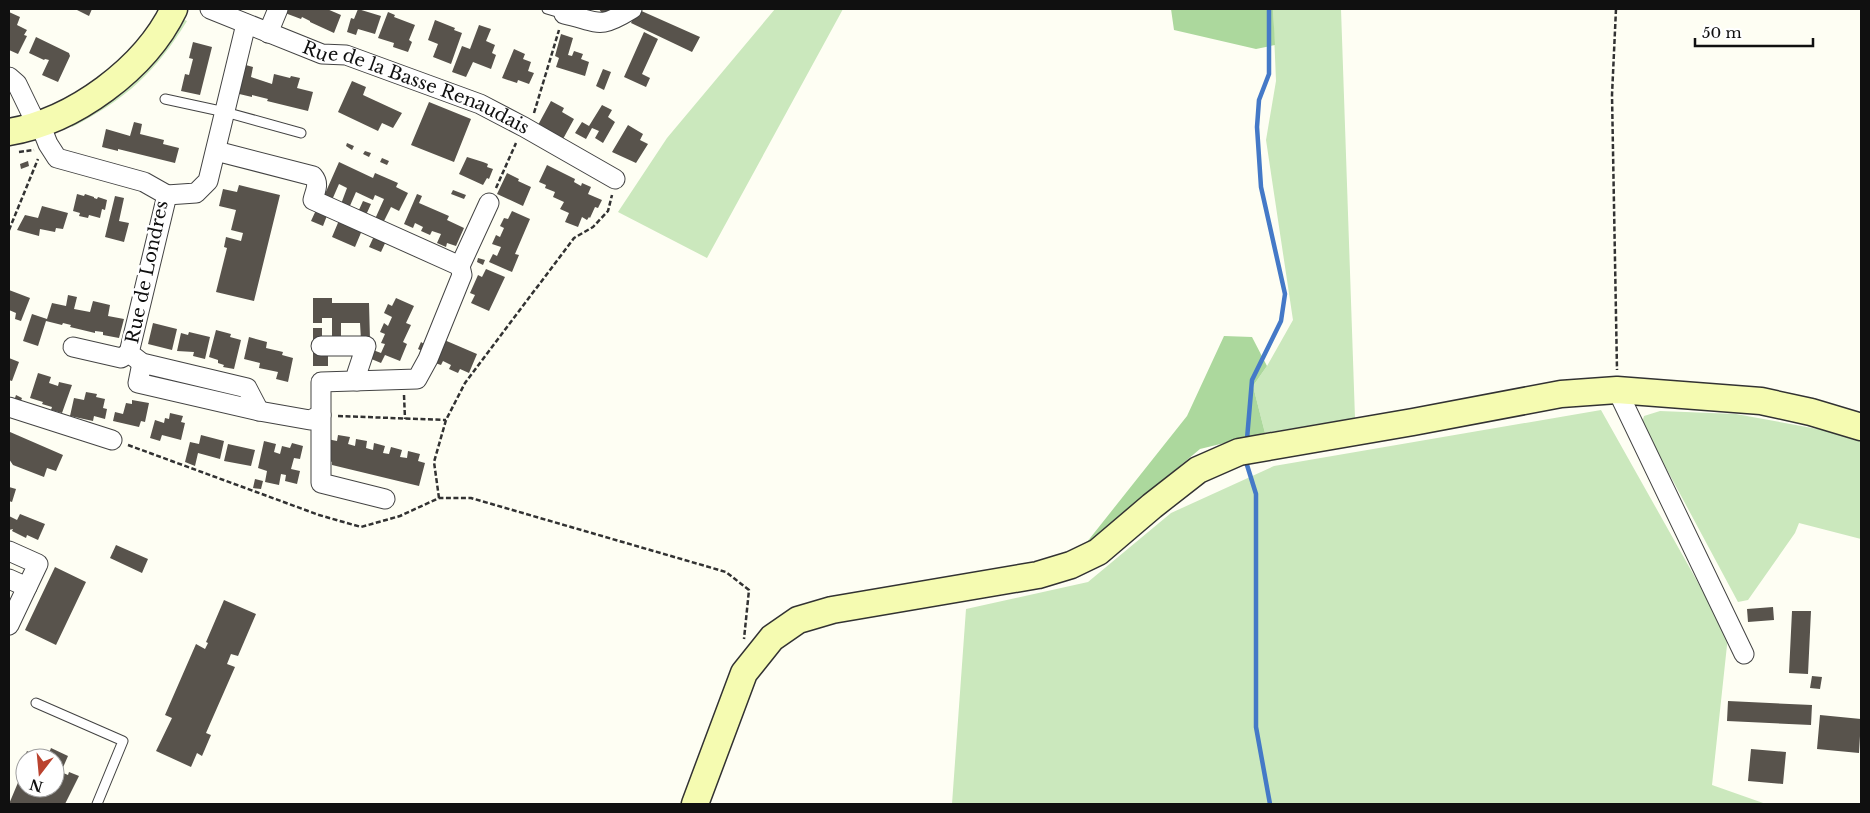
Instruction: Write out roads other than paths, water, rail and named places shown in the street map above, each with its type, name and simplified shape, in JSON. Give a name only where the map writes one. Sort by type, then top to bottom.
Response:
[{"type":"street","points":[[9,132],[40,124],[83,102],[118,79],[153,43],[174,9]]},
{"type":"street","name":"Rue de la Basse Renaudais","points":[[210,9],[322,54],[346,55],[471,101],[527,128],[615,179]]},
{"type":"street","points":[[268,33],[278,9]]},
{"type":"street","points":[[564,12],[600,24],[612,21],[632,9]]},
{"type":"street","points":[[167,195],[196,194],[208,181],[246,24]]},
{"type":"street","points":[[9,77],[17,84],[33,117],[40,124]]},
{"type":"street","name":"Rue de Londres","points":[[40,124],[48,144],[57,158],[144,182],[167,195],[136,358],[138,383],[259,411],[310,420],[321,415]]},
{"type":"street","points":[[216,151],[313,176],[317,186],[313,200],[460,266]]},
{"type":"street","points":[[384,499],[321,483],[321,382],[417,380],[428,359],[462,275],[460,266],[489,202]]},
{"type":"street","points":[[320,346],[366,346],[357,372],[357,381]]},
{"type":"street","name":"Rue de Londres","points":[[73,347],[122,358],[136,358]]},
{"type":"street","points":[[1617,390],[1744,654]]},
{"type":"street","points":[[695,804],[744,673],[772,638],[798,620],[832,610],[1038,575],[1071,565],[1098,552],[1198,470],[1239,452],[1561,394],[1617,390],[1761,401],[1811,412],[1861,427]]},
{"type":"street","points":[[9,407],[112,440]]},
{"type":"street","points":[[9,551],[38,564],[9,626]]},
{"type":"street","points":[[9,579],[27,587]]},
{"type":"lane","points":[[165,99],[225,112],[301,133]]},
{"type":"lane","points":[[36,704],[123,740],[96,804]]},
{"type":"waterway","points":[[1247,439],[1252,380],[1281,321],[1285,294],[1261,187],[1257,127],[1259,100],[1269,74],[1269,9]]},
{"type":"waterway","points":[[1247,465],[1256,494],[1256,727],[1270,804]]}]
